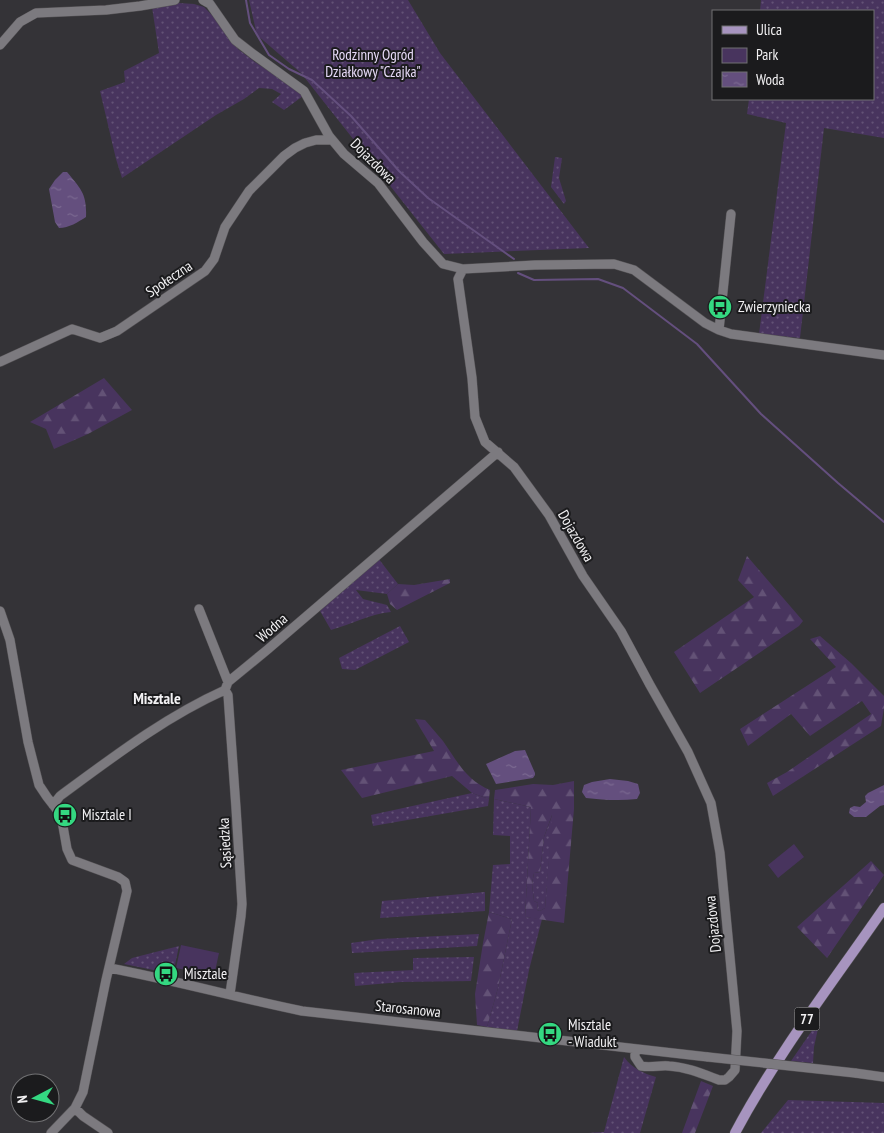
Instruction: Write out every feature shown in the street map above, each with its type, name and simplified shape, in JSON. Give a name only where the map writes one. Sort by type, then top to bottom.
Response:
[{"type":"main road","name":"77","points":[[735,1133],[762,1084],[783,1052],[884,908]]},
{"type":"street","points":[[0,45],[20,22],[36,13],[106,10],[175,0]]},
{"type":"street","name":"Dojazdowa","points":[[203,0],[210,4],[234,40],[304,91],[332,140],[344,154],[378,183],[423,242],[458,279],[472,378],[475,417],[485,442],[514,467],[549,515],[583,576],[621,630],[688,752],[711,803],[720,853],[737,1031],[735,1070],[725,1080],[719,1080],[683,1068],[667,1066],[649,1068],[641,1066],[635,1057],[635,1049]]},
{"type":"street","name":"Społeczna","points":[[0,362],[72,329],[100,338],[117,331],[206,271],[214,259],[224,227],[249,191],[284,156],[305,143],[316,140],[332,140]]},
{"type":"street","points":[[719,330],[731,214]]},
{"type":"street","points":[[443,264],[463,268],[614,264],[634,270],[704,323],[719,330],[731,334],[884,355]]},
{"type":"street","points":[[458,279],[463,268]]},
{"type":"street","name":"Wodna","points":[[53,805],[60,796],[143,736],[226,686],[498,452]]},
{"type":"street","name":"Sąsiedzka","points":[[199,609],[228,695],[242,904],[230,994]]},
{"type":"street","points":[[0,611],[10,640],[28,742],[39,785],[61,814],[67,849],[72,860],[118,877],[125,882],[126,890],[83,1092],[75,1108],[51,1133]]},
{"type":"street","name":"Starosanowa","points":[[109,968],[302,1011],[884,1076]]},
{"type":"street","points":[[75,1108],[83,1116],[108,1133]]},
{"type":"green space","name":"Rodzinny Ogród Działkowy \"Czajka\"","points":[[249,0],[408,0],[440,53],[589,248],[444,254],[301,73],[257,35]]},
{"type":"green space","points":[[761,0],[884,0],[884,138],[824,128],[800,338],[759,334],[786,123],[747,114],[749,100],[874,100],[874,10],[760,10]]},
{"type":"green space","points":[[179,3],[204,7],[238,49],[292,86],[303,96],[284,110],[272,102],[281,94],[272,89],[259,88],[122,178],[100,91],[125,82],[124,71],[159,53],[152,7]]},
{"type":"green space","points":[[555,157],[562,158],[559,178],[566,201],[564,204],[551,187]]},
{"type":"green space","points":[[104,378],[132,410],[88,434],[54,449],[46,429],[30,422]]},
{"type":"green space","points":[[747,556],[803,621],[799,626],[700,693],[674,652],[754,597],[738,580]]},
{"type":"green space","points":[[378,558],[398,584],[387,594],[356,590],[363,599],[387,605],[391,612],[368,617],[331,630],[320,611]]},
{"type":"green space","points":[[450,579],[450,583],[397,610],[390,604],[387,594],[398,584],[414,585]]},
{"type":"green space","points":[[400,626],[409,642],[355,670],[342,669],[339,658]]},
{"type":"green space","points":[[820,636],[851,663],[884,696],[881,726],[773,796],[767,783],[787,772],[871,714],[862,701],[810,736],[791,714],[748,746],[740,729],[836,667],[810,639]]},
{"type":"green space","points":[[415,719],[425,720],[468,775],[474,781],[490,790],[489,799],[472,793],[452,776],[362,798],[341,770],[434,751]]},
{"type":"green space","points":[[574,781],[574,809],[564,923],[525,917],[531,807],[494,799],[495,790],[533,784],[553,785]],"holes":[[[552,815],[545,908],[540,911],[537,910],[538,903],[534,901],[532,884],[534,873],[540,872],[544,837]]]},
{"type":"green space","points":[[472,793],[489,799],[488,806],[373,826],[371,815]]},
{"type":"green space","points":[[494,799],[531,807],[525,917],[542,919],[529,970],[517,1031],[487,1027],[498,988],[512,919],[489,912],[493,865],[510,864],[510,836],[493,835]]},
{"type":"green space","points":[[553,813],[545,908],[540,911],[537,910],[538,903],[534,901],[532,884],[534,873],[540,872],[544,837]]},
{"type":"green space","points":[[794,844],[804,857],[778,878],[768,865]]},
{"type":"green space","points":[[871,861],[884,875],[827,958],[797,927]]},
{"type":"green space","points":[[485,892],[485,911],[380,918],[382,901]]},
{"type":"green space","points":[[489,912],[512,919],[498,988],[487,1027],[477,1025],[475,994]]},
{"type":"green space","points":[[479,934],[477,946],[352,953],[351,943],[379,939]]},
{"type":"green space","points":[[181,945],[219,953],[214,976],[176,968]]},
{"type":"green space","points":[[179,946],[173,974],[124,964],[132,958]]},
{"type":"green space","points":[[474,957],[471,981],[401,982],[355,986],[354,973],[413,970],[413,958]]},
{"type":"green space","points":[[820,1019],[814,1047],[813,1063],[791,1061]]},
{"type":"green space","points":[[624,1057],[638,1070],[656,1077],[640,1133],[588,1133],[604,1132]]},
{"type":"green space","points":[[701,1081],[713,1086],[695,1133],[682,1133]]},
{"type":"green space","points":[[788,1100],[884,1103],[884,1133],[761,1133]]},
{"type":"water","points":[[63,172],[67,172],[82,192],[86,217],[70,226],[59,228],[55,222],[49,189]]},
{"type":"water","points":[[525,750],[535,773],[533,778],[496,784],[486,764],[515,751]]},
{"type":"water","points":[[610,779],[638,784],[640,793],[637,799],[586,798],[582,792],[584,785]]},
{"type":"water","points":[[884,785],[884,805],[866,817],[854,817],[849,813],[850,808],[854,806],[860,807],[866,802],[865,796],[868,793]]},
{"type":"waterway","points":[[246,0],[250,23],[269,55],[289,69],[312,80],[351,116],[399,171],[428,198],[514,259]]},
{"type":"waterway","points":[[518,273],[534,280],[598,279],[623,288],[697,344],[761,414],[884,522]]},
{"type":"place","name":"Zwierzyniecka","points":[[720,307]]},
{"type":"place","name":"Misztale I","points":[[65,815]]},
{"type":"place","name":"Misztale","points":[[166,974]]},
{"type":"place","name":"Misztale - Wiadukt","points":[[550,1034]]},
{"type":"district","name":"Misztale","points":[[157,698]]}]
